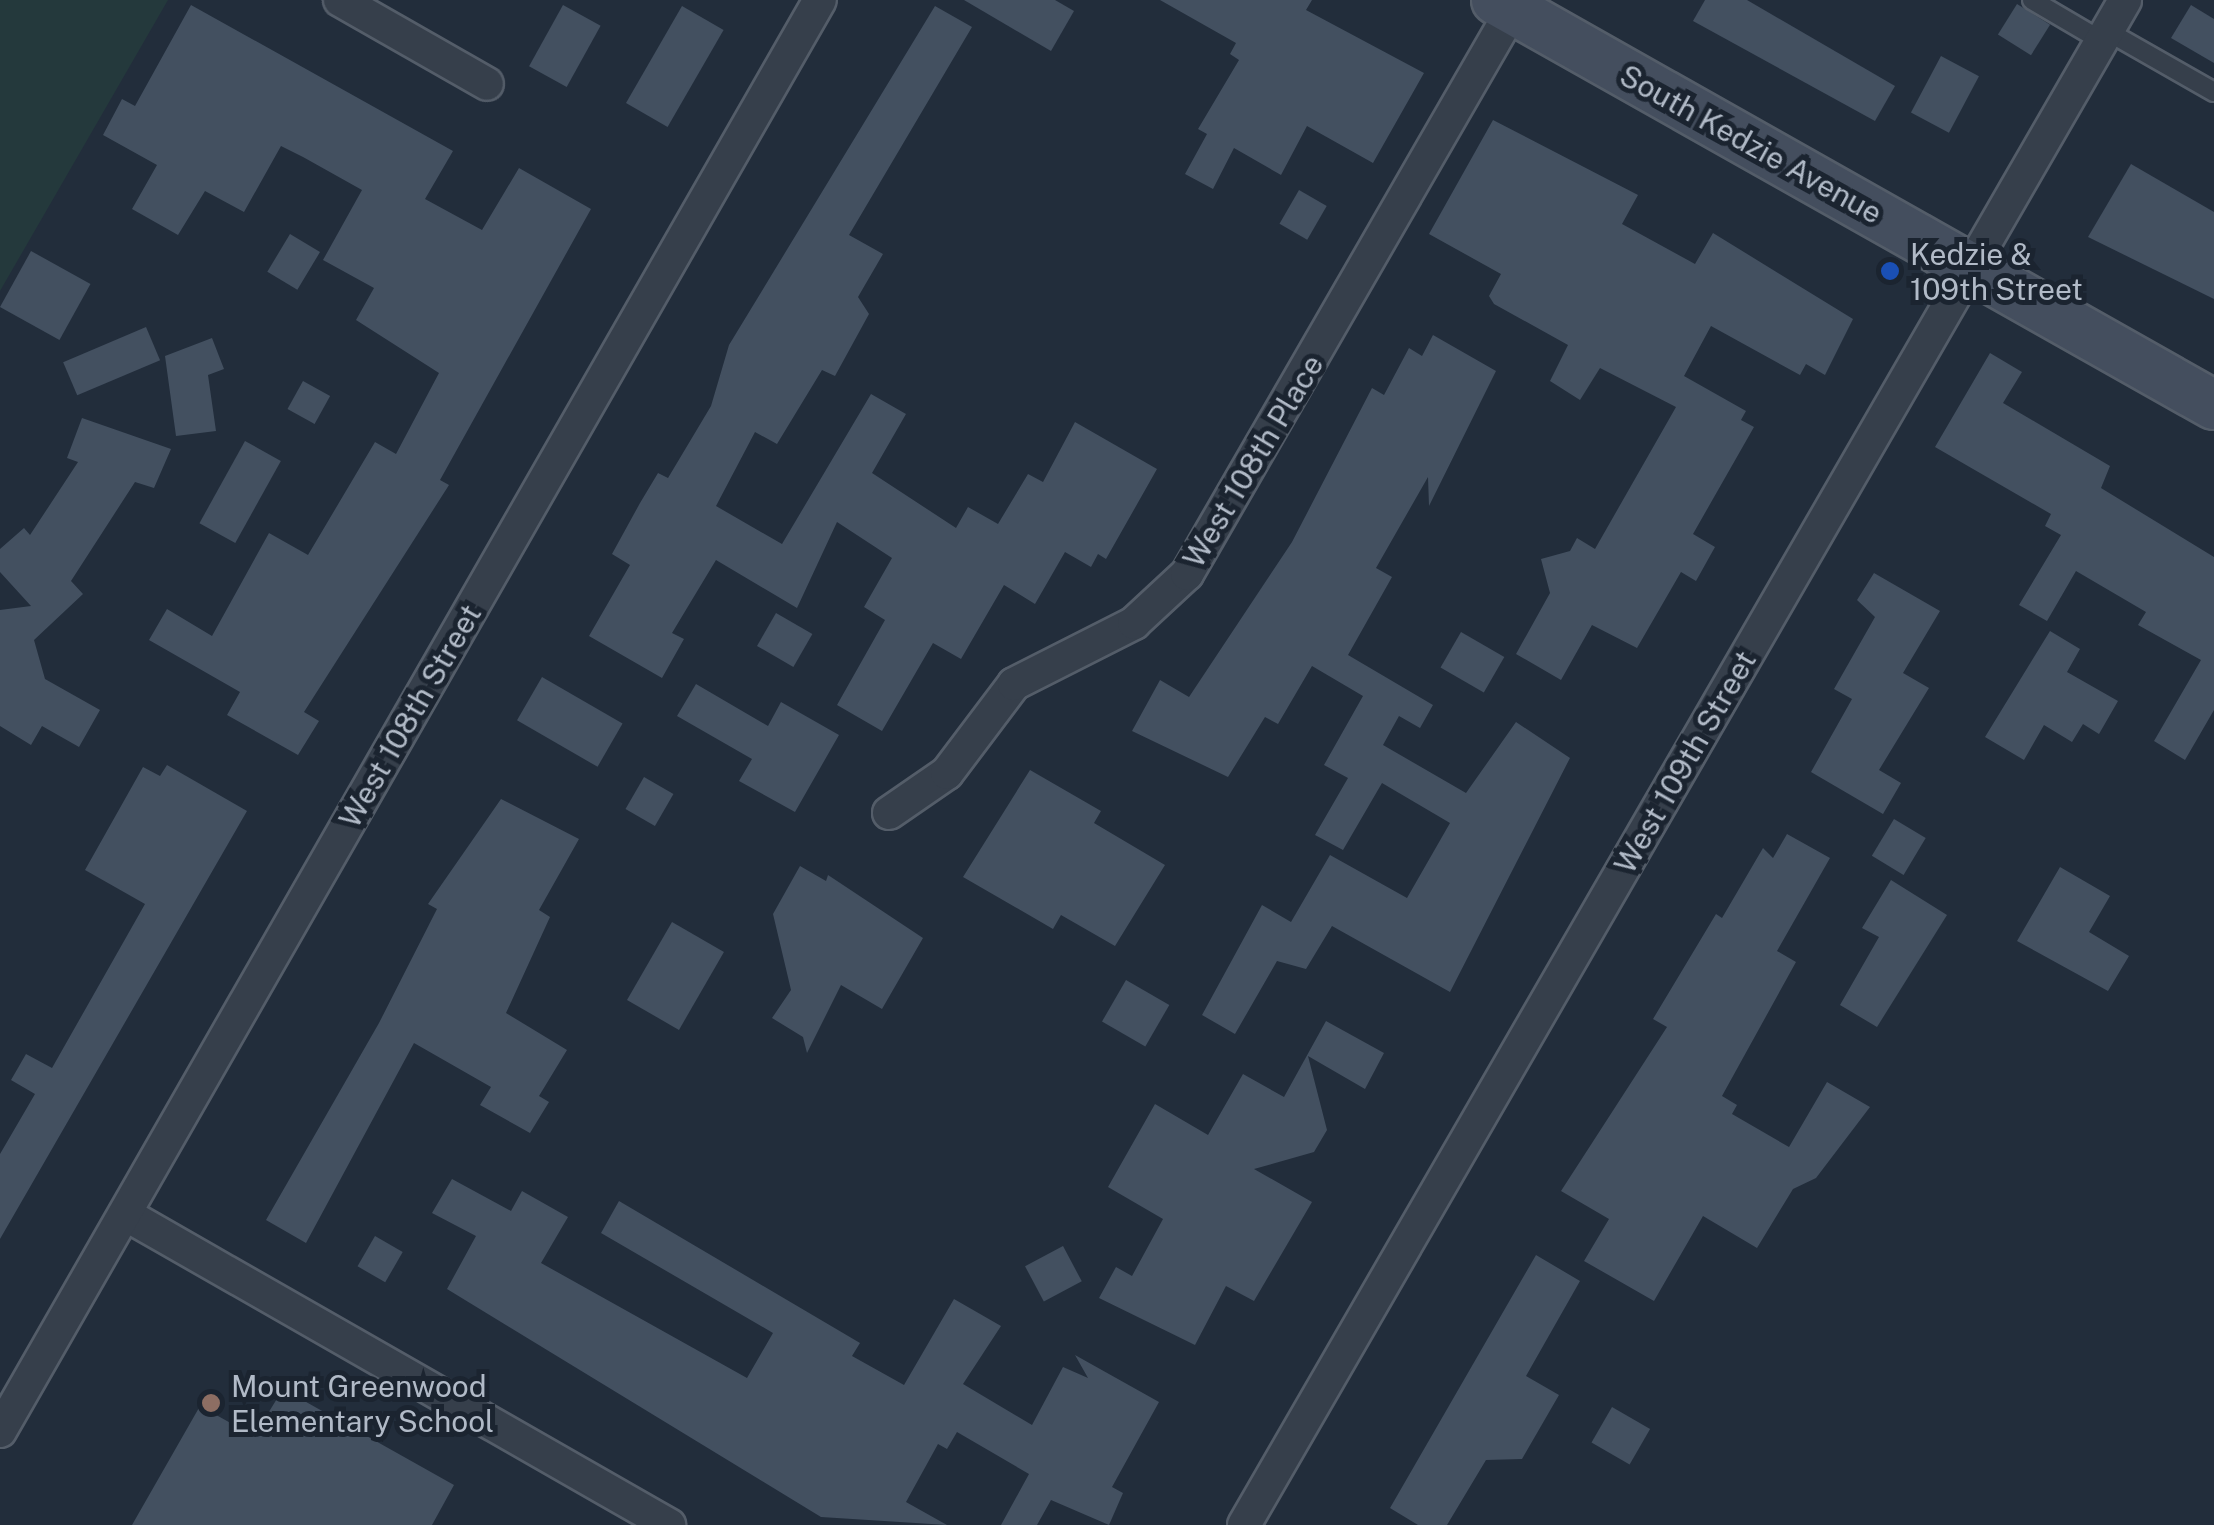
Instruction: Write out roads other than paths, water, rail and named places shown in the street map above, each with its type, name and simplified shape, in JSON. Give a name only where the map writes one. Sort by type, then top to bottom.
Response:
[{"type":"main road","name":"South Kedzie Avenue","points":[[1505,5],[2214,406]]},
{"type":"street","points":[[340,0],[487,84]]},
{"type":"street","name":"West 108th Street","points":[[0,1431],[820,0]]},
{"type":"street","name":"West 109th Street","points":[[1244,1525],[2125,0]]},
{"type":"street","name":"West 108th Place","points":[[889,813],[947,773],[1014,684],[1134,623],[1186,574],[1505,5]]},
{"type":"street","points":[[125,1214],[669,1525]]},
{"type":"lane","points":[[2032,0],[2214,92]]},
{"type":"place","name":"Kedzie & 109th Street","points":[[1890,271]]},
{"type":"place","name":"Mount Greenwood Elementary School","points":[[211,1403]]}]
